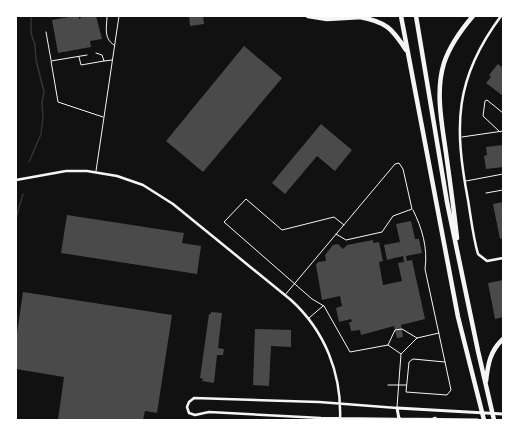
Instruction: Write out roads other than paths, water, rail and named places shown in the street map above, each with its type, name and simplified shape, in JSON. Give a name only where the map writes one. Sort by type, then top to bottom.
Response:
[{"type":"highway","points":[[308,16],[327,19],[366,16]]},
{"type":"highway","points":[[401,16],[458,317],[484,420]]},
{"type":"highway","points":[[416,16],[435,133],[462,277],[494,420]]},
{"type":"highway","points":[[462,277],[441,115],[440,86],[444,63],[449,50],[459,32],[472,16]]},
{"type":"highway","points":[[360,17],[374,20],[388,26],[408,53]]},
{"type":"highway","points":[[486,385],[490,358],[496,347],[503,339]]},
{"type":"street","points":[[501,17],[481,47],[469,74],[462,98],[459,137],[464,181],[476,250],[482,259],[491,262],[503,258]]},
{"type":"street","points":[[16,180],[66,171],[96,172],[132,181],[159,194],[285,296],[309,319],[329,352],[335,372],[341,410],[340,419]]},
{"type":"street","points":[[478,420],[340,419],[209,412],[195,415],[189,413],[187,407],[189,402],[194,398],[340,404],[503,414]]},
{"type":"street","points":[[397,408],[399,419]]},
{"type":"lane","points":[[106,16],[106,34],[110,43],[114,46]]},
{"type":"lane","points":[[96,172],[118,16]]},
{"type":"lane","points":[[501,17],[503,21]]},
{"type":"lane","points":[[46,32],[58,102],[104,117]]},
{"type":"lane","points":[[96,53],[102,55],[104,61]]},
{"type":"lane","points":[[51,61],[87,55]]},
{"type":"lane","points":[[79,56],[81,65],[112,60]]},
{"type":"lane","points":[[500,132],[483,116],[485,101],[487,100],[503,112]]},
{"type":"lane","points":[[459,137],[503,131]]},
{"type":"lane","points":[[285,296],[395,164],[400,163],[403,169],[412,209],[421,226],[427,258],[425,269],[439,333],[451,390],[447,395],[406,392],[410,362],[413,359],[445,362]]},
{"type":"lane","points":[[464,181],[503,174]]},
{"type":"lane","points":[[486,194],[503,190]]},
{"type":"lane","points":[[344,224],[334,217],[282,230],[246,199],[224,222],[312,299],[324,306],[350,352],[388,345],[400,354]]},
{"type":"lane","points":[[336,234],[346,240],[382,232],[393,216],[412,209]]},
{"type":"lane","points":[[309,319],[324,306]]},
{"type":"lane","points":[[388,345],[395,330],[402,329],[417,338]]},
{"type":"lane","points":[[397,408],[400,354],[417,338],[439,333]]},
{"type":"lane","points":[[388,385],[407,385]]},
{"type":"waterway","points":[[29,162],[41,134],[43,118],[42,102],[44,92],[36,60],[35,45],[31,33],[31,16]]},
{"type":"waterway","points":[[16,218],[23,194]]}]
